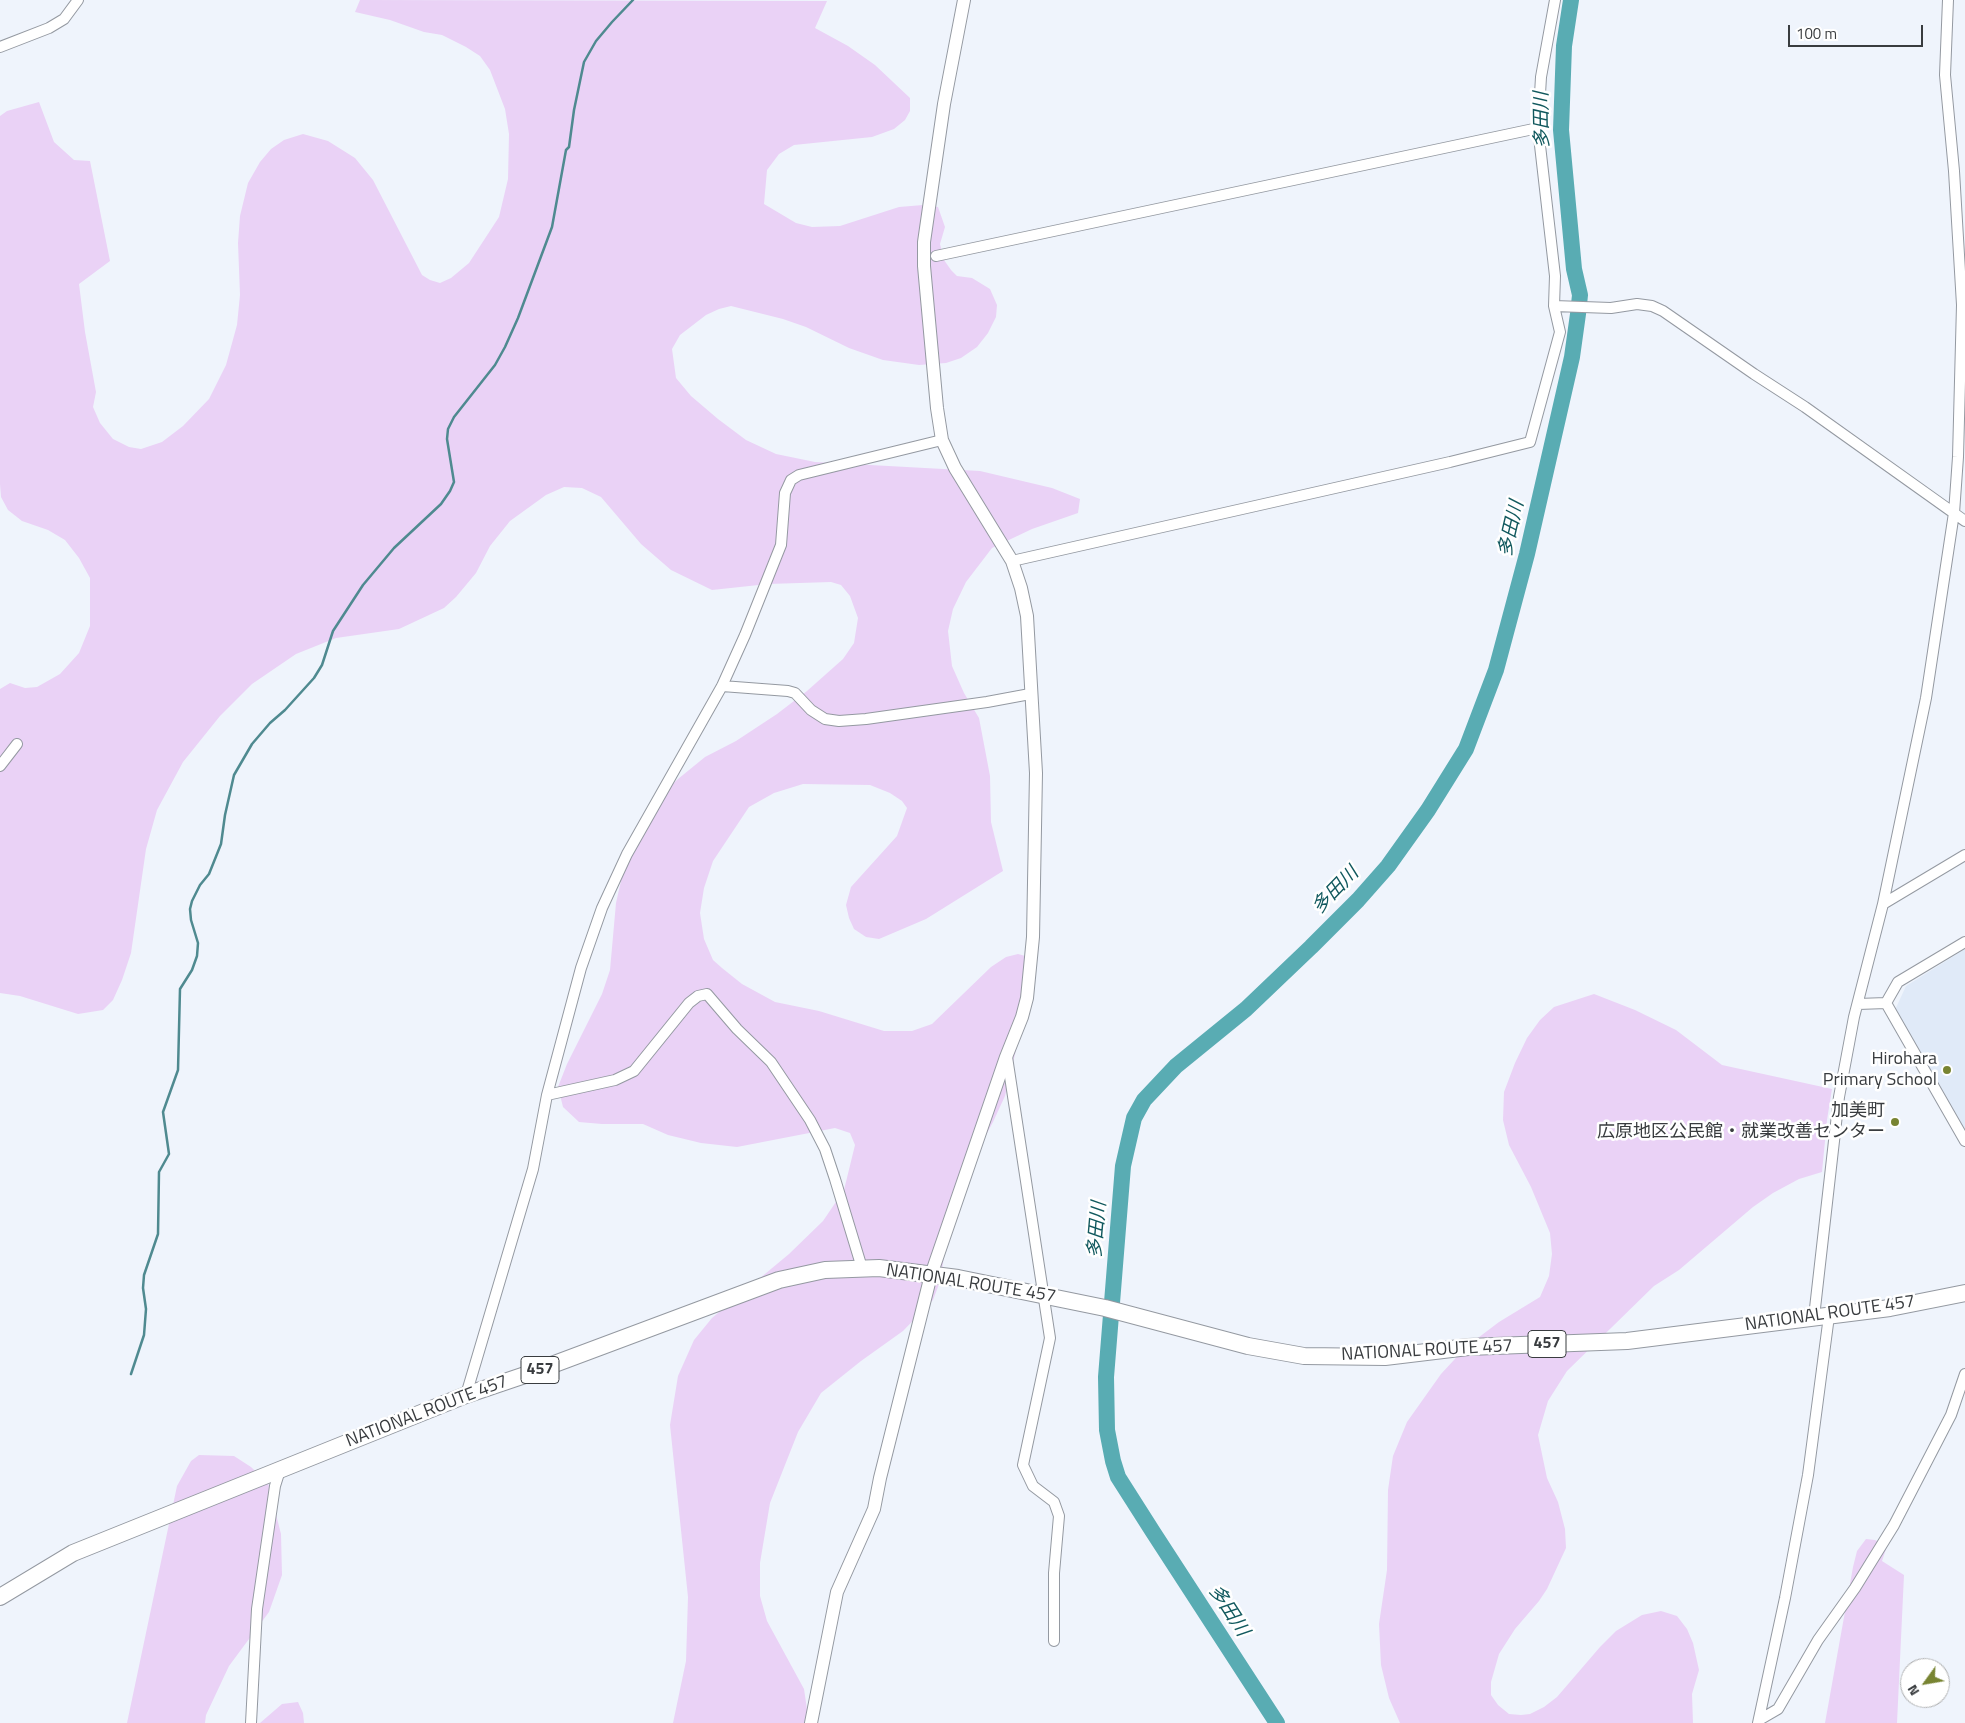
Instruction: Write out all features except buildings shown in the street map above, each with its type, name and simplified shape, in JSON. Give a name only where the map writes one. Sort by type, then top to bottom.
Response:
[{"type":"highway","name":"NATIONAL ROUTE 457","points":[[0,1597],[73,1553],[466,1395],[525,1375],[779,1280],[825,1270],[879,1268],[958,1278],[1105,1308],[1248,1346],[1304,1356],[1385,1357],[1468,1347],[1627,1340],[1890,1308],[1965,1293]]},
{"type":"street","points":[[0,47],[49,28],[64,19],[78,0]]},
{"type":"street","points":[[810,1723],[837,1592],[874,1509],[931,1275],[1006,1057],[1022,1016],[1027,998],[1034,937],[1036,772],[1027,616],[1021,588],[1012,561],[955,468],[942,440],[937,408],[924,266],[924,242],[944,104],[964,0]]},
{"type":"street","points":[[1012,561],[1450,462],[1530,442],[1560,332],[1554,306],[1555,276],[1538,128],[1541,77],[1555,0]]},
{"type":"street","points":[[1759,1721],[1808,1475],[1838,1106],[1858,1004],[1883,904],[1926,698],[1954,513],[1962,305],[1954,171],[1945,75],[1948,0]]},
{"type":"street","points":[[936,256],[1538,128]]},
{"type":"street","points":[[1554,306],[1605,307],[1637,304],[1652,306],[1805,407],[1965,521]]},
{"type":"street","points":[[466,1395],[533,1169],[546,1095],[582,968],[610,887],[722,686],[745,635],[781,545],[785,493],[791,480],[804,474],[942,440]]},
{"type":"street","points":[[722,686],[788,691],[795,694],[811,710],[825,719],[839,721],[866,719],[1030,694]]},
{"type":"street","points":[[0,766],[17,744]]},
{"type":"street","points":[[1883,904],[1965,855]]},
{"type":"street","points":[[1886,1003],[1898,982],[1965,942]]},
{"type":"street","points":[[546,1095],[615,1080],[634,1071],[689,1003],[698,996],[707,994],[737,1029],[771,1062],[810,1120],[825,1149],[862,1268]]},
{"type":"street","points":[[1858,1004],[1886,1003]]},
{"type":"street","points":[[1886,1003],[1965,1141]]},
{"type":"street","points":[[1006,1057],[1050,1338],[1024,1465],[1033,1486],[1054,1502],[1060,1516],[1054,1573],[1054,1641]]},
{"type":"street","points":[[1759,1721],[1778,1709],[1818,1640],[1855,1588],[1894,1525],[1951,1415],[1965,1374]]},
{"type":"street","points":[[251,1723],[257,1609],[275,1486],[280,1470]]},
{"type":"shaded area","points":[[360,0],[827,1],[815,28],[848,46],[875,65],[910,98],[910,111],[905,120],[894,129],[872,137],[794,145],[779,154],[767,170],[764,204],[796,223],[812,227],[840,226],[899,207],[923,205],[938,207],[945,227],[940,244],[944,260],[957,276],[972,278],[990,289],[997,305],[996,317],[988,333],[977,347],[961,358],[946,363],[919,365],[883,360],[849,348],[806,327],[783,319],[731,306],[706,315],[680,335],[672,349],[676,378],[691,396],[718,419],[746,440],[776,454],[815,462],[980,471],[1052,488],[1080,499],[1078,513],[1032,529],[992,548],[966,582],[953,609],[948,631],[952,666],[964,693],[979,718],[990,776],[991,822],[1003,871],[926,919],[879,939],[866,937],[854,929],[849,918],[846,905],[851,887],[897,836],[907,808],[902,801],[890,793],[870,785],[803,784],[774,793],[749,807],[713,861],[704,888],[700,913],[704,939],[713,960],[742,984],[775,1002],[819,1011],[884,1031],[912,1031],[932,1024],[991,967],[1006,957],[1018,954],[1029,957],[1029,996],[1005,1096],[972,1161],[945,1247],[941,1279],[933,1300],[903,1331],[821,1393],[798,1432],[770,1503],[760,1563],[760,1596],[767,1621],[804,1689],[809,1723],[673,1723],[686,1661],[688,1597],[670,1425],[678,1376],[694,1340],[712,1318],[789,1254],[823,1221],[844,1190],[855,1145],[850,1133],[835,1128],[737,1147],[701,1143],[668,1135],[643,1124],[579,1122],[563,1107],[558,1087],[567,1064],[602,994],[610,970],[616,903],[625,863],[656,800],[705,757],[736,741],[777,714],[807,691],[843,659],[854,643],[858,618],[850,596],[841,585],[831,582],[768,584],[712,590],[671,570],[641,544],[601,497],[582,488],[564,487],[546,495],[510,521],[490,546],[476,573],[444,608],[399,629],[336,638],[296,654],[252,684],[220,716],[183,762],[157,810],[146,849],[131,953],[113,1000],[103,1010],[78,1014],[20,996],[0,993],[0,689],[10,683],[25,688],[37,687],[60,674],[79,653],[90,626],[90,578],[79,558],[65,540],[48,530],[22,521],[8,510],[1,497],[0,116],[7,111],[39,102],[54,142],[74,160],[90,161],[110,261],[79,284],[85,332],[96,392],[93,407],[100,423],[113,439],[129,447],[141,449],[162,442],[183,426],[209,399],[226,365],[237,325],[240,295],[238,243],[240,216],[248,183],[260,162],[271,149],[284,140],[303,134],[328,141],[355,158],[373,180],[422,275],[430,280],[440,283],[451,278],[469,263],[499,217],[508,179],[509,134],[505,109],[490,70],[480,56],[442,35],[424,32],[390,20],[355,12]]},
{"type":"shaded area","name":"Hirohara Primary School","points":[[1965,949],[1965,1130],[1895,1010],[1906,986]]},
{"type":"shaded area","points":[[1594,994],[1635,1010],[1676,1030],[1722,1065],[1832,1089],[1822,1172],[1799,1179],[1773,1193],[1753,1207],[1679,1270],[1654,1286],[1567,1371],[1548,1401],[1538,1435],[1547,1478],[1558,1502],[1565,1529],[1566,1548],[1547,1589],[1515,1629],[1499,1654],[1491,1682],[1491,1695],[1498,1705],[1509,1714],[1530,1714],[1544,1707],[1557,1697],[1616,1631],[1642,1615],[1661,1611],[1677,1616],[1687,1629],[1693,1643],[1699,1670],[1692,1694],[1693,1723],[1400,1723],[1389,1698],[1381,1665],[1379,1624],[1387,1570],[1388,1490],[1393,1456],[1407,1422],[1441,1374],[1466,1347],[1499,1322],[1540,1297],[1549,1276],[1552,1254],[1550,1233],[1531,1187],[1509,1145],[1503,1120],[1504,1092],[1527,1038],[1540,1020],[1554,1007]]},
{"type":"shaded area","points":[[199,1455],[234,1456],[251,1467],[268,1483],[281,1534],[282,1575],[269,1612],[229,1666],[206,1715],[205,1723],[127,1723],[177,1486],[191,1461]]},
{"type":"shaded area","points":[[1866,1539],[1875,1540],[1887,1546],[1882,1561],[1904,1575],[1897,1723],[1825,1723],[1857,1551]]},
{"type":"shaded area","points":[[298,1702],[303,1713],[304,1723],[260,1723],[282,1704]]},
{"type":"waterway","points":[[131,1374],[144,1335],[146,1309],[143,1288],[144,1275],[158,1234],[159,1172],[169,1154],[163,1112],[178,1070],[180,989],[192,970],[197,956],[198,943],[191,920],[190,909],[200,885],[209,874],[221,844],[234,775],[252,744],[314,678],[322,665],[333,631],[363,585],[394,548],[441,504],[450,491],[454,482],[447,439],[448,429],[454,417],[495,365],[505,347],[518,318],[552,227],[584,62],[596,41],[633,0]]},
{"type":"waterway","name":"多田川","points":[[1277,1723],[1118,1477],[1113,1461],[1107,1430],[1106,1377],[1123,1166],[1134,1118],[1144,1100],[1176,1066],[1246,1009],[1358,900],[1388,866],[1428,810],[1466,749],[1496,670],[1527,554],[1572,357],[1580,295],[1574,269],[1561,130],[1564,46],[1571,0]]},
{"type":"place","name":"Hirohara Primary School","points":[[1947,1070]]},
{"type":"place","name":"加美町 広原地区公民館・就業改善センター","points":[[1895,1122]]}]
